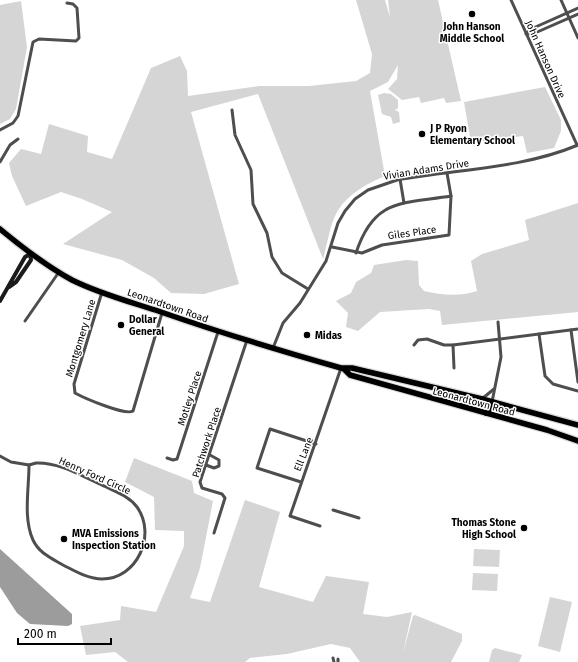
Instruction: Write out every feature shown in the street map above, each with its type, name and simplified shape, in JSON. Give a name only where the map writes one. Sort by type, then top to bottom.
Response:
[{"type":"highway","name":"Leonardtown Road","points":[[0,229],[30,254],[59,272],[102,292],[218,332],[343,369],[352,368],[482,399],[578,425]]},
{"type":"highway","name":"Leonardtown Road","points":[[343,369],[350,375],[460,407],[547,430],[578,442]]},
{"type":"highway","points":[[460,407],[485,409],[492,402]]},
{"type":"highway","points":[[486,413],[494,406],[525,413],[533,412]]},
{"type":"street","name":"John Hanson Drive","points":[[511,0],[578,145]]},
{"type":"street","points":[[561,0],[578,38]]},
{"type":"street","points":[[0,130],[13,123],[18,116],[33,42],[39,39],[78,40],[77,8],[73,4],[67,3]]},
{"type":"street","points":[[526,34],[532,29],[578,8]]},
{"type":"street","points":[[526,34],[535,33],[578,14]]},
{"type":"street","points":[[232,110],[236,141],[251,170],[253,204],[256,214],[265,228],[272,257],[282,273],[308,289]]},
{"type":"street","points":[[0,162],[10,145],[18,139]]},
{"type":"street","name":"Vivian Adams Drive","points":[[273,348],[283,323],[300,303],[326,261],[332,247],[338,223],[355,199],[377,186],[400,179],[532,160],[556,154],[578,145]]},
{"type":"street","points":[[356,253],[360,239],[368,224],[383,210],[404,203],[451,196],[447,173]]},
{"type":"street","points":[[400,179],[404,203]]},
{"type":"street","name":"Giles Place","points":[[332,247],[362,253],[382,245],[449,235],[451,196]]},
{"type":"street","points":[[0,301],[25,257],[30,254],[32,260],[16,282],[9,287]]},
{"type":"street","points":[[25,321],[59,272]]},
{"type":"street","name":"Montgomery Lane","points":[[102,292],[74,384],[76,393],[127,413],[133,411],[162,313]]},
{"type":"street","points":[[492,402],[501,357],[498,322]]},
{"type":"street","points":[[414,345],[418,340],[423,338],[453,346],[578,329]]},
{"type":"street","points":[[539,334],[545,376],[553,384],[577,391],[578,383],[571,330]]},
{"type":"street","name":"Motley Place","points":[[167,458],[177,459],[218,332]]},
{"type":"street","name":"Patchwork Place","points":[[214,533],[225,498],[222,494],[201,486],[200,482],[247,340]]},
{"type":"street","points":[[453,346],[454,368]]},
{"type":"street","name":"Ell Lane","points":[[320,526],[290,516],[343,369]]},
{"type":"street","points":[[482,399],[494,390]]},
{"type":"street","points":[[301,482],[257,468],[270,429],[316,444]]},
{"type":"street","points":[[206,465],[214,468],[219,466],[219,460],[210,455]]},
{"type":"street","name":"Henry Ford Circle","points":[[0,456],[11,462],[29,465],[42,463],[59,466],[117,492],[132,501],[141,514],[145,537],[141,552],[130,567],[114,577],[95,578],[65,566],[46,556],[39,549],[31,535],[29,522],[29,465]]},
{"type":"street","points":[[333,510],[358,518]]},
{"type":"shaded area","points":[[356,0],[385,0],[390,17],[388,0],[438,0],[461,101],[446,103],[444,98],[421,103],[419,97],[402,100],[388,89],[397,79],[398,65],[388,82],[370,91],[385,176],[357,191],[340,207],[332,224],[323,259],[258,94],[191,112],[239,284],[204,294],[171,293],[154,278],[122,260],[63,244],[112,212],[61,192],[26,206],[12,176],[9,163],[21,149],[41,154],[49,124],[88,136],[87,152],[112,159],[151,68],[180,56],[187,71],[188,96],[260,86],[309,86],[356,81],[370,73],[372,54]]},
{"type":"shaded area","points":[[21,1],[27,47],[16,109],[10,119],[0,124],[0,5]]},
{"type":"shaded area","points":[[545,87],[561,120],[561,131],[554,148],[527,153],[523,136],[471,143],[464,102]]},
{"type":"shaded area","points":[[384,93],[391,94],[398,100],[398,108],[395,110],[399,112],[400,122],[393,124],[391,117],[382,114],[378,95]]},
{"type":"shaded area","points":[[578,203],[578,312],[442,325],[440,311],[429,309],[380,312],[358,331],[346,327],[348,313],[336,301],[351,293],[356,282],[371,273],[374,265],[406,260],[418,261],[419,285],[424,291],[450,295],[477,291],[471,261],[482,254],[529,240],[525,220]]},
{"type":"shaded area","points":[[134,458],[192,481],[194,493],[213,501],[200,568],[190,598],[210,602],[245,500],[280,512],[259,587],[313,602],[326,576],[369,582],[363,614],[387,617],[412,612],[403,653],[413,616],[415,615],[462,634],[462,641],[451,662],[360,662],[350,648],[331,644],[287,654],[250,658],[245,662],[128,662],[115,652],[86,655],[80,626],[120,620],[121,606],[156,612],[184,546],[184,531],[155,530],[154,497],[125,482]]},
{"type":"shaded area","points":[[0,549],[72,614],[72,624],[68,626],[30,624],[17,613],[0,587]]},
{"type":"shaded area","points":[[474,549],[500,550],[499,567],[473,566]]},
{"type":"shaded area","points":[[473,573],[498,574],[497,591],[472,590]]},
{"type":"shaded area","points":[[550,597],[572,602],[560,652],[538,646]]},
{"type":"shaded area","points":[[495,648],[522,655],[519,662],[489,662],[492,650]]},
{"type":"place","name":"John Hanson Middle School","points":[[472,14]]},
{"type":"place","name":"J P Ryon Elementary School","points":[[422,134]]},
{"type":"place","name":"Dollar General","points":[[121,325]]},
{"type":"place","name":"Midas","points":[[307,335]]},
{"type":"place","name":"Thomas Stone High School","points":[[524,528]]},
{"type":"place","name":"MVA Emissions Inspection Station","points":[[64,539]]}]
